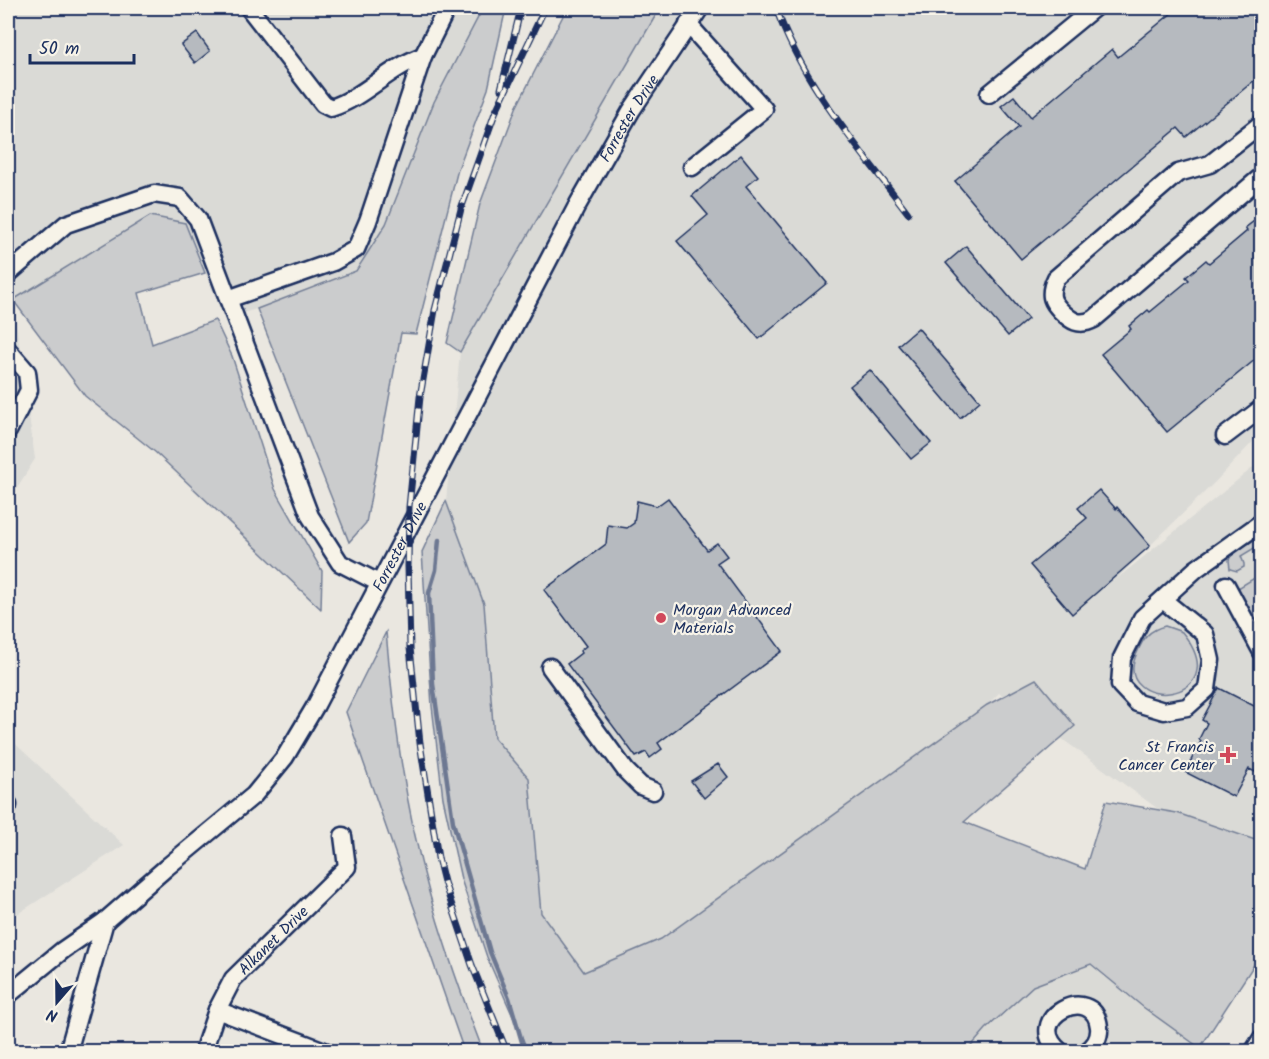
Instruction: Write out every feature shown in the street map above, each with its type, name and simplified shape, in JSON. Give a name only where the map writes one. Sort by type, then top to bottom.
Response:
[{"type":"street","points":[[249,8],[323,104],[331,108],[344,104],[405,62],[423,56]]},
{"type":"street","points":[[228,299],[333,262],[356,249],[368,221],[423,56],[447,8]]},
{"type":"street","name":"Forrester Drive","points":[[8,995],[63,950],[105,921],[254,795],[276,768],[316,705],[578,204],[631,111],[700,8]]},
{"type":"street","points":[[989,94],[1094,8]]},
{"type":"street","points":[[688,24],[764,109],[692,167]]},
{"type":"street","points":[[1262,123],[1210,164],[1178,173],[1056,278],[1052,297],[1054,303],[1070,320],[1086,323],[1094,319],[1262,176]]},
{"type":"street","points":[[8,274],[66,224],[154,194],[180,198],[198,219],[310,516],[340,562],[379,583]]},
{"type":"street","points":[[8,350],[27,372],[29,390],[8,431]]},
{"type":"street","points":[[1225,436],[1262,408]]},
{"type":"street","points":[[1163,600],[1205,634],[1211,660],[1207,689],[1188,707],[1164,711],[1137,703],[1120,685],[1122,658],[1142,618],[1196,569],[1262,522]]},
{"type":"street","points":[[1226,585],[1262,652]]},
{"type":"street","points":[[550,667],[626,771],[641,786],[653,790]]},
{"type":"street","name":"Alkanet Drive","points":[[203,1052],[217,1010],[233,979],[347,867],[343,836]]},
{"type":"street","points":[[68,1051],[105,921]]},
{"type":"street","points":[[1056,1050],[1049,1034],[1049,1026],[1055,1014],[1065,1007],[1078,1005],[1089,1011],[1097,1021],[1098,1036],[1086,1052]]},
{"type":"street","points":[[217,1010],[327,1052]]},
{"type":"street","points":[[1098,1036],[1109,1052]]},
{"type":"street","points":[[1253,1052],[1262,1038]]},
{"type":"shaded area","points":[[8,8],[483,8],[434,102],[386,224],[356,271],[257,309],[224,318],[185,223],[13,300],[35,459],[8,502]]},
{"type":"shaded area","points":[[483,8],[506,8],[488,89],[458,169],[416,334],[401,333],[366,523],[349,542],[257,309],[356,271],[386,224],[434,102]]},
{"type":"shaded area","points":[[567,8],[660,8],[460,352],[447,343],[480,204],[516,108]]},
{"type":"shaded area","points":[[660,8],[1261,8],[1261,433],[1216,481],[1114,581],[1261,461],[1261,884],[999,693],[987,705],[661,939],[584,972],[541,913],[529,778],[494,738],[484,604],[446,501],[460,352]]},
{"type":"shaded area","points":[[150,216],[185,223],[205,273],[139,293],[152,344],[215,320],[232,356],[275,489],[322,571],[321,609],[155,452],[85,396],[13,300]]},
{"type":"shaded area","points":[[446,501],[484,604],[494,738],[529,778],[541,913],[584,972],[661,939],[987,705],[1036,679],[1075,726],[964,822],[1085,869],[1106,801],[1177,813],[1261,842],[1261,954],[1200,1048],[1143,1007],[1091,964],[1033,986],[986,1029],[967,1051],[528,1051],[487,957],[461,879],[443,798],[432,706],[422,552]]},
{"type":"shaded area","points":[[1261,536],[1261,544],[1241,556],[1244,567],[1237,571],[1230,569],[1229,560],[1232,553]]},
{"type":"shaded area","points":[[1261,574],[1261,639],[1237,590]]},
{"type":"shaded area","points":[[1165,626],[1182,632],[1196,656],[1196,675],[1186,687],[1171,693],[1154,692],[1141,686],[1133,673],[1137,653],[1144,639],[1151,632]]},
{"type":"shaded area","points":[[386,632],[401,763],[413,828],[447,952],[483,1051],[464,1051],[346,712]]},
{"type":"shaded area","points":[[8,737],[124,845],[8,920]]},
{"type":"shaded area","points":[[1091,964],[1143,1007],[1200,1048],[1198,1052],[967,1052],[986,1029],[1033,986]]},
{"type":"building","points":[[1178,8],[1262,8],[1262,74],[1186,137],[1178,128],[1021,259],[955,181],[1019,127],[1001,106],[1014,96],[1031,117],[1112,49],[1118,57]]},
{"type":"building","points":[[197,33],[210,51],[195,63],[181,45]]},
{"type":"building","points":[[741,155],[758,176],[746,186],[827,283],[759,339],[677,241],[708,215],[692,196]]},
{"type":"building","points":[[1262,215],[1262,354],[1167,432],[1101,354],[1131,329],[1129,326],[1189,280],[1186,277],[1206,260],[1209,263]]},
{"type":"building","points":[[966,246],[1028,319],[1008,336],[946,263]]},
{"type":"building","points":[[918,328],[980,401],[960,418],[898,345]]},
{"type":"building","points":[[870,370],[931,443],[911,459],[850,386]]},
{"type":"building","points":[[1099,490],[1116,509],[1117,507],[1150,546],[1072,614],[1030,565],[1087,518],[1078,508]]},
{"type":"building","name":"Morgan Advanced Materials","points":[[668,498],[707,550],[717,543],[727,556],[717,563],[782,651],[658,743],[662,749],[650,758],[646,752],[636,757],[567,664],[586,646],[544,590],[606,544],[608,525],[627,528],[634,523],[637,501],[657,506]]},
{"type":"building","name":"St Francis Cancer Center","points":[[1219,688],[1262,710],[1262,775],[1249,769],[1234,797],[1185,772],[1201,741],[1199,739],[1207,723],[1202,720]]},
{"type":"building","points":[[718,764],[728,777],[704,798],[691,781]]},
{"type":"waterway","points":[[439,540],[436,570],[429,593],[433,684],[453,822],[490,952],[509,998],[525,1052]]},
{"type":"railway","points":[[501,89],[521,8]]},
{"type":"railway","points":[[507,1052],[472,965],[438,858],[420,743],[410,648],[409,507],[420,397],[435,310],[461,209],[495,113],[545,8]]},
{"type":"railway","points":[[776,8],[787,36],[817,90],[908,213]]},
{"type":"place","name":"Morgan Advanced Materials","points":[[661,618]]},
{"type":"place","name":"St Francis Cancer Center","points":[[1228,755]]}]
